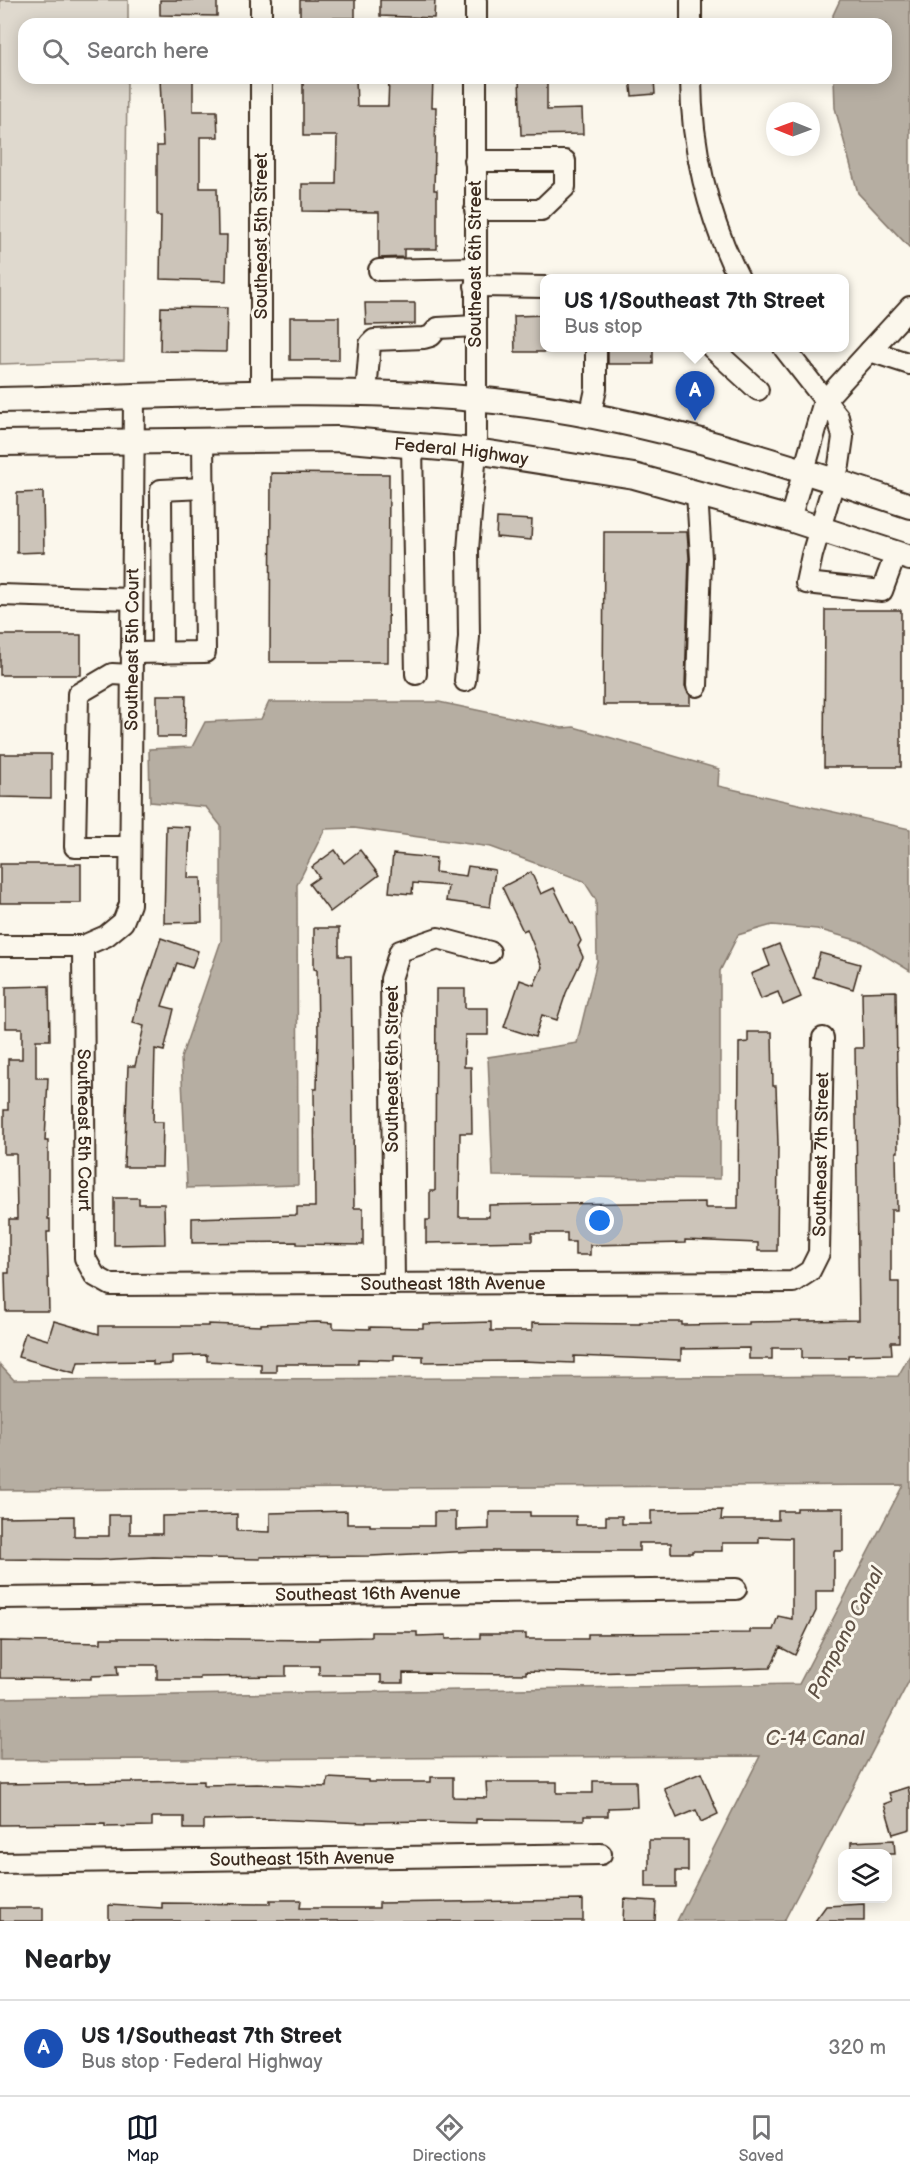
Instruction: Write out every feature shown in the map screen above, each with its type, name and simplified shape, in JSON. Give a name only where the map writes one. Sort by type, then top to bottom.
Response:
[{"type":"main road","points":[[0,400],[261,393],[366,394],[474,399],[562,411],[636,425],[736,450],[910,506]]},
{"type":"main road","name":"Federal Highway","points":[[0,443],[338,439],[476,451],[634,476],[790,519],[903,555]]},
{"type":"street","points":[[261,0],[261,18]]},
{"type":"street","points":[[476,0],[476,18]]},
{"type":"street","points":[[691,0],[691,18]]},
{"type":"street","name":"Southeast 5th Street","points":[[261,84],[261,393]]},
{"type":"street","name":"Southeast 6th Street","points":[[465,681],[469,637],[468,550],[476,451],[474,399],[476,84]]},
{"type":"street","points":[[691,84],[698,155],[713,210],[736,274]]},
{"type":"street","points":[[475,161],[565,161],[565,187],[541,210],[475,210]]},
{"type":"street","points":[[379,270],[475,277],[540,286]]},
{"type":"street","points":[[790,519],[824,401],[910,307]]},
{"type":"street","points":[[366,394],[370,344],[374,340],[424,338],[431,336],[438,328],[475,326]]},
{"type":"street","points":[[870,351],[910,364]]},
{"type":"street","points":[[590,417],[596,389],[596,352]]},
{"type":"street","points":[[716,352],[758,390]]},
{"type":"street","points":[[787,352],[838,417],[842,428],[843,448],[806,583],[882,591],[903,555]]},
{"type":"street","name":"Southeast 5th Court","points":[[95,1276],[85,1258],[83,946],[106,936],[123,922],[130,904],[134,397]]},
{"type":"street","points":[[132,653],[205,652],[204,439]]},
{"type":"street","points":[[412,444],[416,674]]},
{"type":"street","points":[[162,653],[161,490],[204,488]]},
{"type":"street","points":[[697,493],[701,558],[698,686]]},
{"type":"street","points":[[0,595],[132,599]]},
{"type":"street","points":[[130,847],[75,847],[78,694],[112,675],[131,675]]},
{"type":"street","name":"Southeast 6th Street","points":[[394,1284],[391,979],[400,951],[438,938],[490,952]]},
{"type":"street","points":[[0,945],[83,946]]},
{"type":"street","name":"Southeast 7th Street","points":[[810,1271],[819,1253],[823,1038]]},
{"type":"street","name":"Southeast 18th Avenue","points":[[95,1276],[111,1285],[793,1282],[810,1271]]},
{"type":"street","name":"Southeast 16th Avenue","points":[[0,1598],[736,1589]]},
{"type":"street","name":"Southeast 15th Avenue","points":[[0,1863],[602,1854]]},
{"type":"shaded area","points":[[0,0],[128,0],[128,18],[18,18],[18,84],[127,84],[124,360],[0,364]]},
{"type":"water","points":[[840,0],[910,0],[910,248],[858,193],[835,108],[834,84],[892,84],[892,18],[833,18]]},
{"type":"water","points":[[269,702],[439,702],[562,728],[574,727],[719,769],[718,786],[910,829],[910,971],[863,942],[817,929],[772,925],[738,935],[720,971],[720,1179],[493,1176],[488,1057],[577,1043],[597,961],[596,900],[584,881],[491,847],[354,828],[325,829],[297,885],[298,1185],[187,1188],[181,1058],[221,941],[221,826],[206,807],[150,802],[149,749],[192,747],[205,722],[261,719]]},
{"type":"water","name":"C-14 Canal","points":[[910,1355],[910,1679],[784,1921],[677,1921],[760,1756],[0,1760],[0,1698],[799,1684],[903,1485],[0,1490],[0,1365],[14,1380],[898,1376]]},
{"type":"building","points":[[160,0],[217,0],[217,16],[160,15]]},
{"type":"building","points":[[300,0],[355,0],[355,18],[300,18]]},
{"type":"building","points":[[380,0],[435,0],[434,18],[380,16]]},
{"type":"building","points":[[160,84],[193,84],[193,111],[217,111],[218,137],[200,137],[200,188],[217,188],[218,235],[227,235],[226,281],[160,279],[161,216],[157,216],[157,146],[163,146]]},
{"type":"building","points":[[303,84],[356,84],[357,106],[388,106],[389,84],[433,84],[432,107],[436,107],[434,190],[437,190],[437,249],[404,249],[404,257],[379,258],[379,212],[302,211],[302,184],[336,184],[337,136],[303,136]]},
{"type":"building","points":[[519,84],[547,84],[547,110],[582,109],[583,134],[521,135]]},
{"type":"building","points":[[631,84],[654,84],[655,94],[632,96]]},
{"type":"building","points":[[365,303],[415,303],[415,324],[366,325]]},
{"type":"building","points":[[161,307],[227,308],[226,352],[160,351]]},
{"type":"building","points":[[540,315],[540,352],[515,352],[514,316]]},
{"type":"building","points":[[290,317],[339,317],[339,360],[290,360]]},
{"type":"building","points":[[608,352],[653,352],[653,364],[608,364]]},
{"type":"building","points":[[271,473],[389,474],[388,662],[270,662]]},
{"type":"building","points":[[43,492],[44,552],[17,553],[17,493]]},
{"type":"building","points":[[497,518],[532,520],[531,540],[496,537]]},
{"type":"building","points":[[604,532],[687,532],[689,558],[685,686],[690,695],[690,705],[603,705]]},
{"type":"building","points":[[825,610],[901,610],[901,767],[824,767]]},
{"type":"building","points":[[0,635],[81,635],[81,675],[0,675]]},
{"type":"building","points":[[157,695],[186,695],[185,737],[157,737]]},
{"type":"building","points":[[0,754],[51,754],[51,798],[0,797]]},
{"type":"building","points":[[166,826],[190,827],[188,878],[201,878],[202,922],[164,923]]},
{"type":"building","points":[[335,850],[344,863],[360,850],[379,875],[330,912],[309,884],[319,877],[312,867]]},
{"type":"building","points":[[393,854],[436,858],[435,872],[466,876],[468,866],[495,870],[490,907],[446,901],[448,886],[413,883],[412,894],[389,892]]},
{"type":"building","points":[[0,864],[81,864],[81,903],[0,903]]},
{"type":"building","points":[[531,872],[541,894],[554,888],[581,941],[578,946],[583,957],[566,993],[557,1020],[542,1015],[535,1037],[504,1027],[520,980],[534,985],[542,967],[527,929],[523,931],[502,887]]},
{"type":"building","points":[[314,928],[339,928],[339,956],[351,956],[354,1208],[363,1208],[363,1245],[297,1244],[297,1242],[192,1243],[192,1218],[297,1215],[297,1207],[315,1207],[314,1089],[317,1089],[318,1033]]},
{"type":"building","points":[[161,938],[198,951],[192,968],[177,963],[162,1006],[174,1009],[164,1051],[155,1049],[153,1122],[163,1122],[162,1167],[124,1167],[128,1066],[135,1066],[144,1026],[133,1023],[138,1001],[140,1001]]},
{"type":"building","points":[[779,944],[801,997],[783,1005],[778,992],[761,999],[751,974],[770,966],[764,950]]},
{"type":"building","points":[[820,953],[860,964],[853,989],[813,977]]},
{"type":"building","points":[[49,986],[50,1040],[36,1040],[36,1078],[48,1078],[45,1141],[48,1141],[48,1219],[50,1219],[50,1232],[47,1232],[49,1311],[6,1311],[5,1273],[9,1273],[9,1219],[17,1219],[16,1154],[4,1154],[4,1110],[8,1110],[8,1059],[22,1059],[22,1028],[6,1028],[6,987]]},
{"type":"building","points":[[436,989],[465,989],[465,1008],[488,1008],[488,1035],[465,1035],[464,1067],[471,1067],[472,1133],[460,1133],[459,1217],[489,1217],[489,1205],[705,1202],[705,1208],[738,1208],[739,1043],[748,1042],[748,1032],[772,1032],[773,1086],[776,1086],[778,1144],[777,1251],[758,1251],[758,1243],[685,1240],[685,1243],[590,1245],[590,1255],[575,1255],[575,1242],[567,1242],[567,1233],[532,1233],[532,1241],[426,1243],[426,1220],[430,1220],[430,1191],[435,1191]]},
{"type":"building","points":[[896,991],[898,1152],[896,1152],[897,1210],[891,1210],[891,1282],[899,1282],[899,1342],[891,1342],[892,1354],[848,1355],[848,1358],[802,1358],[802,1348],[772,1348],[772,1359],[749,1359],[749,1348],[681,1349],[681,1360],[574,1356],[574,1363],[423,1362],[423,1356],[394,1355],[394,1360],[358,1359],[358,1364],[276,1364],[276,1372],[261,1372],[261,1364],[207,1361],[207,1355],[172,1356],[172,1364],[153,1365],[153,1361],[78,1362],[75,1373],[18,1357],[25,1333],[48,1340],[54,1321],[99,1334],[99,1326],[208,1326],[208,1324],[261,1326],[261,1324],[317,1322],[333,1323],[333,1328],[370,1329],[370,1327],[423,1328],[423,1324],[491,1322],[491,1331],[532,1331],[532,1323],[682,1322],[682,1325],[859,1320],[855,1048],[863,1048],[862,992]]},
{"type":"building","points":[[114,1198],[139,1198],[139,1204],[164,1204],[165,1244],[114,1245]]},
{"type":"building","points":[[797,1508],[843,1508],[843,1551],[834,1551],[834,1591],[816,1591],[816,1611],[795,1655],[780,1647],[770,1668],[589,1673],[526,1671],[526,1674],[403,1673],[403,1683],[381,1683],[381,1675],[319,1675],[319,1666],[286,1666],[286,1676],[157,1679],[157,1665],[117,1665],[118,1675],[91,1676],[91,1679],[0,1678],[0,1641],[101,1643],[101,1638],[319,1640],[319,1638],[371,1637],[371,1632],[417,1632],[417,1636],[446,1635],[446,1639],[480,1638],[480,1634],[526,1634],[526,1639],[588,1639],[588,1634],[750,1633],[750,1630],[773,1630],[778,1616],[792,1619],[792,1538],[759,1537],[759,1543],[722,1543],[722,1551],[692,1551],[692,1553],[671,1553],[671,1543],[639,1543],[639,1551],[474,1551],[371,1556],[260,1557],[260,1559],[153,1557],[99,1560],[0,1559],[0,1517],[74,1516],[74,1536],[109,1536],[109,1515],[130,1515],[130,1534],[162,1534],[162,1516],[237,1514],[237,1531],[270,1532],[270,1513],[347,1511],[347,1524],[434,1526],[434,1512],[456,1512],[456,1530],[489,1529],[489,1512],[530,1512],[530,1516],[576,1516],[576,1525],[606,1525],[606,1516],[622,1516],[622,1524],[651,1524],[651,1511],[722,1510],[721,1520],[778,1520],[778,1511],[797,1511]]},
{"type":"building","points":[[701,1773],[718,1814],[701,1822],[696,1810],[677,1818],[664,1788]]},
{"type":"building","points":[[431,1777],[453,1777],[453,1797],[487,1798],[486,1782],[557,1782],[557,1793],[593,1793],[593,1781],[636,1781],[637,1807],[608,1808],[608,1816],[584,1816],[584,1820],[476,1819],[476,1823],[431,1821],[366,1823],[266,1819],[204,1820],[204,1829],[184,1829],[184,1817],[152,1817],[152,1826],[0,1825],[0,1784],[204,1781],[204,1785],[257,1784],[327,1787],[328,1778],[368,1780],[368,1782],[431,1782]]},
{"type":"building","points":[[908,1787],[910,1829],[893,1834],[884,1804],[892,1801],[889,1793]]},
{"type":"building","points":[[649,1840],[688,1840],[688,1871],[676,1871],[676,1887],[646,1887],[646,1870],[649,1870]]},
{"type":"building","points":[[894,1840],[895,1854],[892,1854],[892,1849],[851,1849],[851,1842]]},
{"type":"building","points":[[624,1899],[656,1901],[655,1921],[623,1921]]},
{"type":"building","points":[[270,1900],[301,1900],[300,1908],[379,1908],[379,1903],[583,1900],[583,1921],[109,1921],[109,1905],[162,1908],[162,1903],[270,1904]]},
{"type":"building","points":[[864,1904],[864,1921],[815,1921],[826,1906]]},
{"type":"building","points":[[0,1908],[43,1908],[43,1921],[0,1921]]},
{"type":"place","name":"US 1/Southeast 7th Street","points":[[695,421]]},
{"type":"water label","name":"Pompano Canal","points":[[846,1633]]}]
